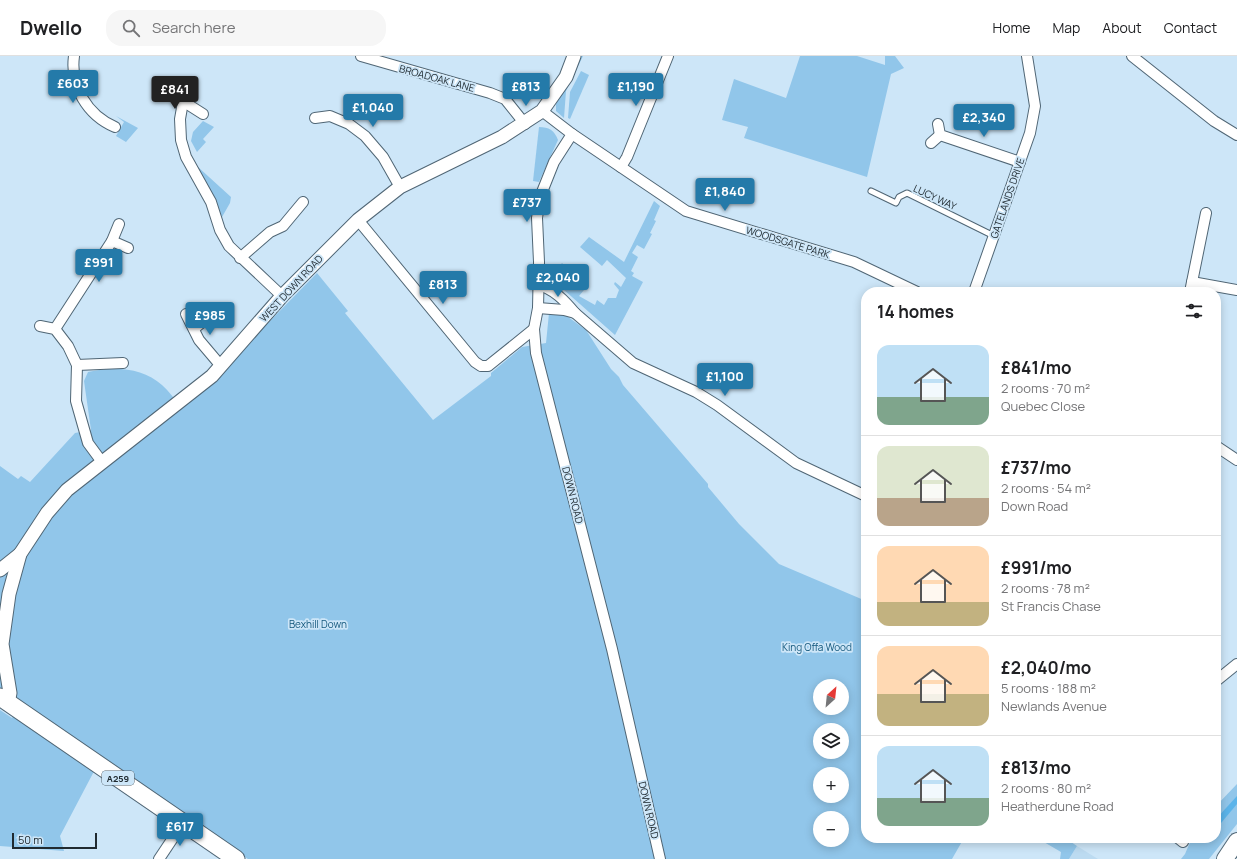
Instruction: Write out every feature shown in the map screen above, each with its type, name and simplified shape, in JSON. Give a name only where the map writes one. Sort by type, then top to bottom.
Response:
[{"type":"highway","name":"A259","points":[[4,700],[236,859]]},
{"type":"main road","points":[[1225,859],[1237,841]]},
{"type":"street","points":[[74,56],[73,68],[77,90],[92,112],[108,128]]},
{"type":"street","name":"BROADOAK LANE","points":[[361,56],[490,93],[505,99],[525,124]]},
{"type":"street","name":"WEST DOWN ROAD","points":[[0,570],[20,554],[47,513],[67,490],[192,393],[221,366],[282,296],[358,220],[400,187],[476,151],[525,124],[542,111],[566,77],[574,56]]},
{"type":"street","points":[[621,167],[627,157],[668,56]]},
{"type":"street","name":"GATELANDS DRIVE","points":[[976,287],[1030,133],[1035,106],[1027,56]]},
{"type":"street","points":[[1132,56],[1214,121],[1237,135]]},
{"type":"street","points":[[158,86],[203,114]]},
{"type":"street","points":[[183,102],[180,126],[181,140],[186,157],[211,202],[220,230],[226,241],[240,258],[282,296]]},
{"type":"street","name":"WOODSGATE PARK","points":[[542,111],[572,134],[686,211],[854,262],[906,287]]},
{"type":"street","points":[[315,118],[330,116],[349,124],[365,136],[383,157],[400,187]]},
{"type":"street","points":[[938,124],[940,135]]},
{"type":"street","name":"DOWN ROAD","points":[[572,134],[554,162],[540,197],[538,218],[538,308],[534,329],[536,353],[612,649],[660,859]]},
{"type":"street","points":[[940,135],[1020,162]]},
{"type":"street","points":[[931,143],[940,135]]},
{"type":"street","points":[[240,258],[270,232],[283,226],[303,202]]},
{"type":"street","points":[[1191,287],[1206,213]]},
{"type":"street","points":[[358,220],[475,362],[481,366],[488,366],[534,329]]},
{"type":"street","points":[[55,329],[112,241],[119,224]]},
{"type":"street","points":[[112,241],[128,248]]},
{"type":"street","points":[[1192,282],[1220,287]]},
{"type":"street","points":[[538,286],[549,288],[568,304],[575,313],[633,363],[696,392],[717,405],[796,463],[861,494]]},
{"type":"street","points":[[1221,287],[1237,290]]},
{"type":"street","points":[[538,308],[564,310],[575,313]]},
{"type":"street","points":[[186,314],[199,340],[221,366]]},
{"type":"street","points":[[194,329],[206,319]]},
{"type":"street","points":[[40,326],[55,329],[68,346],[77,365],[76,401],[88,443],[102,462]]},
{"type":"street","points":[[77,365],[123,362]]},
{"type":"street","points":[[1221,449],[1237,460]]},
{"type":"street","name":"WEST DOWN ROAD","points":[[4,700],[10,693],[2,644],[9,594],[20,554]]},
{"type":"street","points":[[1221,677],[1237,664]]},
{"type":"street","points":[[159,859],[183,823]]},
{"type":"lane","name":"LUCY WAY","points":[[872,191],[896,203],[900,197],[907,193],[994,236]]},
{"type":"shaded area","points":[[1237,796],[1237,804],[1221,823],[1221,814]]},
{"type":"shaded area","points":[[1077,846],[1098,859],[1069,859]]},
{"type":"green space","points":[[579,56],[583,56],[566,91],[564,118],[556,111],[556,104]]},
{"type":"green space","points":[[800,56],[857,56],[885,65],[885,56],[895,56],[904,68],[891,74],[867,177],[744,138],[748,127],[722,120],[734,79],[786,98]]},
{"type":"green space","points":[[581,71],[589,75],[570,119],[568,118],[570,92]]},
{"type":"green space","points":[[116,116],[138,128],[126,142],[116,136],[124,122]]},
{"type":"green space","points":[[203,121],[214,127],[203,139],[206,142],[197,152],[191,141],[193,132]]},
{"type":"green space","points":[[539,127],[551,130],[558,140],[539,182],[533,181]]},
{"type":"green space","points":[[194,166],[198,167],[231,197],[230,203],[222,217],[213,195]]},
{"type":"green space","points":[[654,201],[660,206],[654,220],[656,221],[650,233],[652,234],[644,249],[637,245],[632,253],[638,257],[631,271],[634,273],[632,276],[643,282],[615,335],[555,282],[552,278],[552,267],[557,269],[562,263],[565,266],[561,274],[584,290],[579,296],[595,305],[597,300],[604,305],[608,298],[616,298],[619,290],[614,284],[615,282],[621,287],[626,278],[607,260],[602,266],[580,247],[589,237],[624,262]]},
{"type":"green space","name":"Bexhill Down","points":[[317,273],[348,311],[345,313],[433,420],[491,376],[491,373],[522,347],[546,343],[549,313],[564,314],[586,330],[623,385],[708,484],[708,487],[739,524],[779,564],[861,599],[861,843],[961,843],[952,859],[248,859],[101,758],[60,836],[64,851],[0,846],[0,710],[12,718],[21,704],[0,688],[0,466],[18,479],[21,476],[30,482],[75,433],[91,430],[84,381],[88,372],[107,369],[136,371],[154,379],[180,406],[207,385]]},
{"type":"green space","points":[[1237,784],[1237,824],[1209,859],[1181,859],[1190,843],[1221,843],[1221,801]]},
{"type":"green space","points":[[1046,843],[1072,843],[1077,846],[1069,859],[1060,859],[1061,852]]},
{"type":"park label","name":"King Offa Wood","points":[[817,647]]}]
